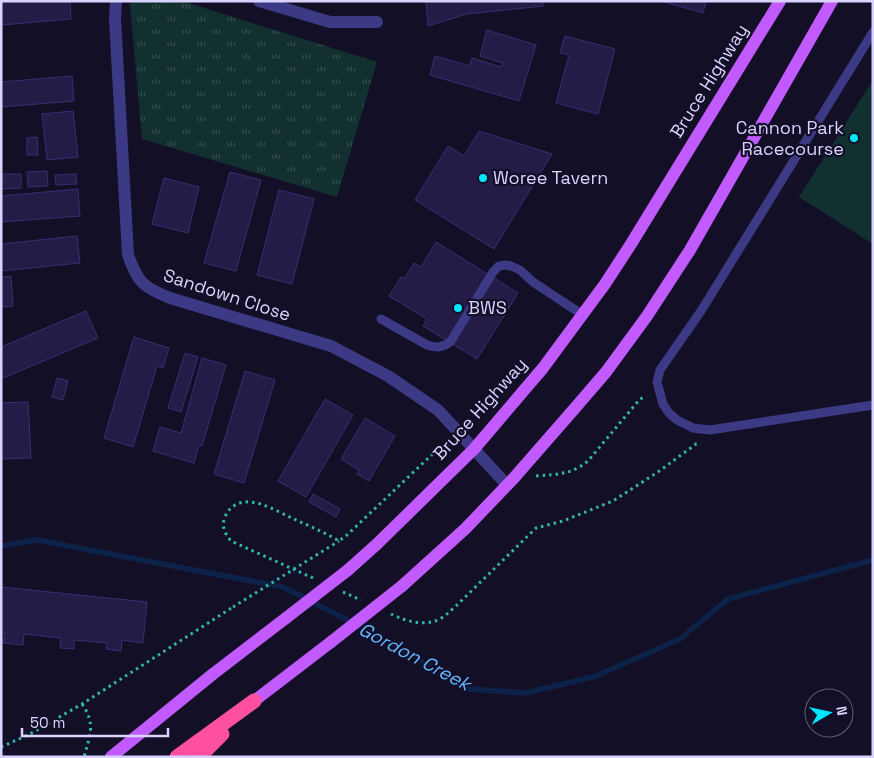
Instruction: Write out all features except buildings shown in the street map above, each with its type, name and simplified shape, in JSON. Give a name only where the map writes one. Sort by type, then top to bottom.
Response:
[{"type":"highway","points":[[177,757],[254,701]]},
{"type":"highway","points":[[199,757],[254,701]]},
{"type":"main road","name":"Bruce Highway","points":[[111,757],[213,674],[348,570],[474,448],[543,368],[605,284],[780,1]]},
{"type":"main road","points":[[254,701],[402,586],[458,535],[510,482],[606,372],[669,284],[832,1]]},
{"type":"street","name":"Sandown Close","points":[[116,1],[115,19],[128,255],[133,269],[141,282],[151,290],[170,298],[331,346],[357,359],[388,376],[431,405],[510,482]]},
{"type":"street","points":[[259,1],[330,22],[377,22]]},
{"type":"lane","points":[[873,32],[701,311],[660,370],[657,382],[663,404],[669,413],[693,428],[710,430],[873,404]]},
{"type":"lane","points":[[381,319],[427,345],[434,347],[446,346],[493,272],[499,266],[506,264],[520,270],[533,282],[583,315]]},
{"type":"path","points":[[510,482],[571,472],[580,468],[640,400],[651,394]]},
{"type":"path","points":[[1,747],[30,734],[82,704],[339,541],[441,446]]},
{"type":"path","points":[[82,704],[90,718],[91,726],[84,757]]},
{"type":"green space","points":[[132,1],[182,1],[377,62],[337,197],[142,139],[130,4]]},
{"type":"green space","name":"Cannon Park Racecourse","points":[[873,80],[873,244],[799,197]]},
{"type":"waterway","name":"Gordon Creek","points":[[1,546],[37,540],[283,587],[384,639],[469,689],[526,693],[596,676],[680,639],[728,599],[873,560]]},
{"type":"place","name":"Cannon Park Racecourse","points":[[854,138]]},
{"type":"place","name":"Woree Tavern","points":[[483,178]]},
{"type":"place","name":"BWS","points":[[458,308]]}]
